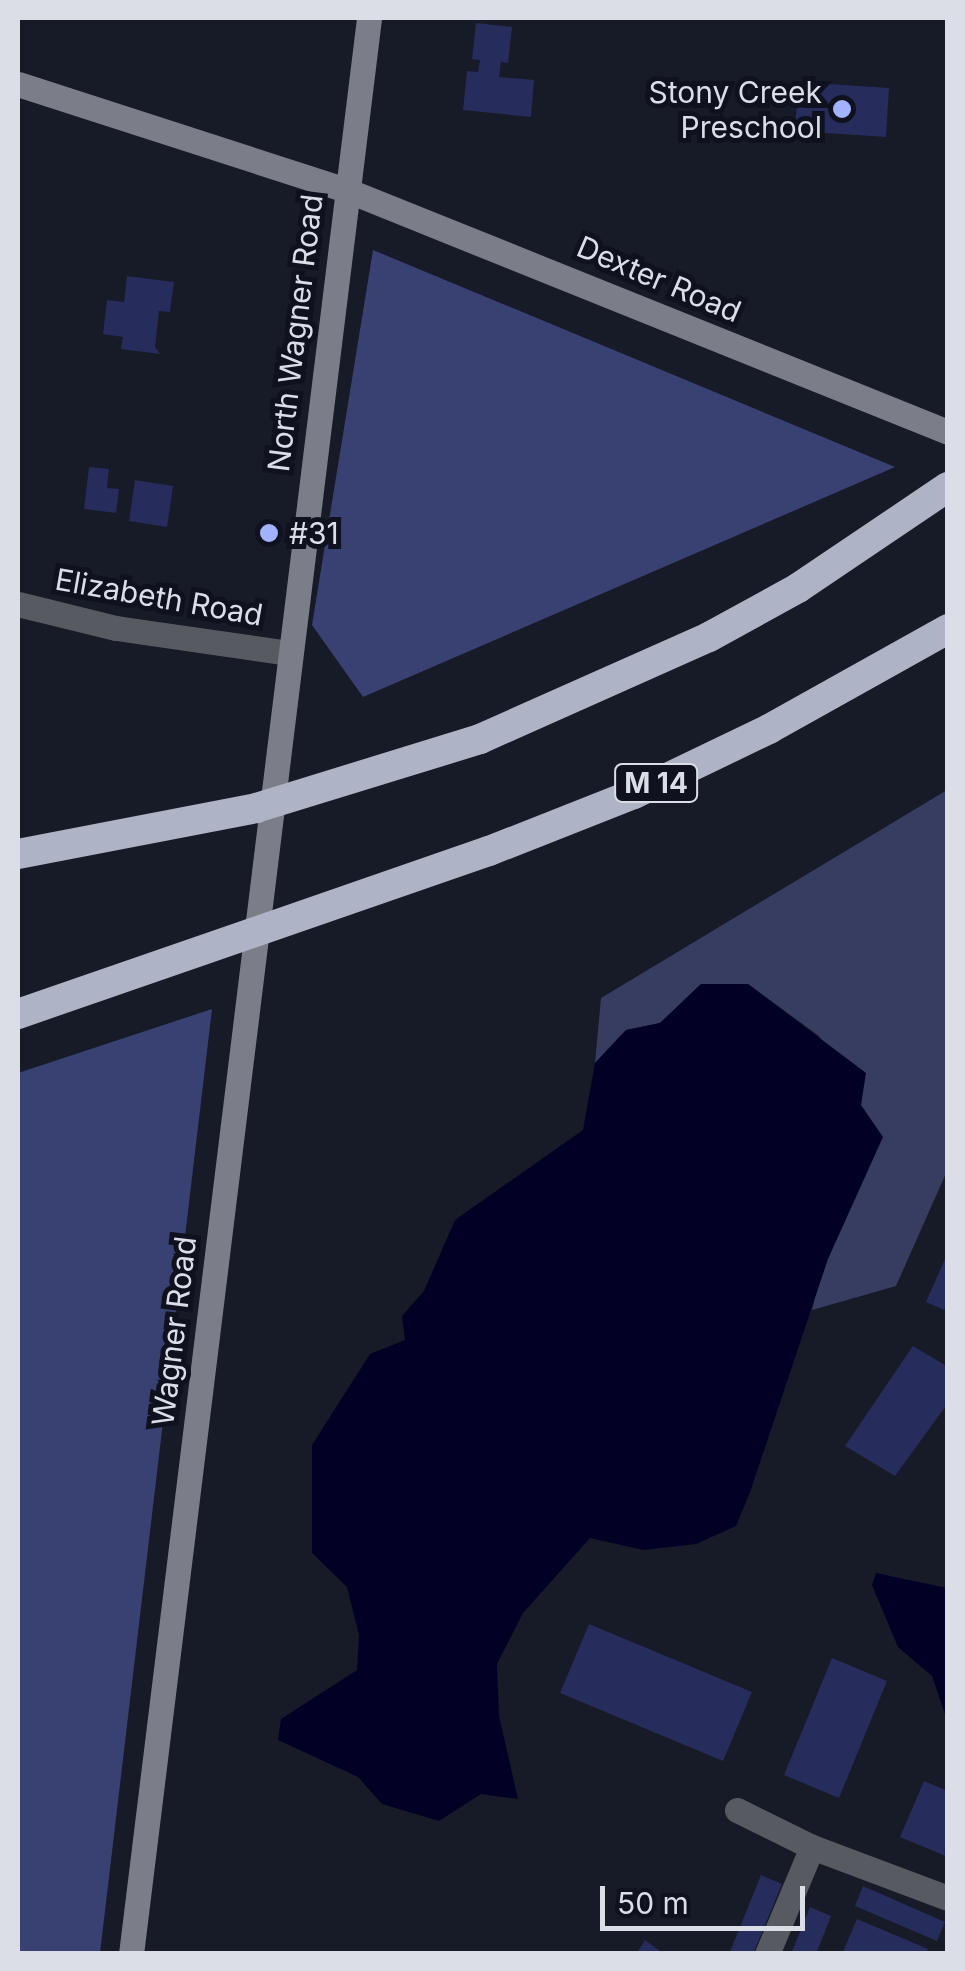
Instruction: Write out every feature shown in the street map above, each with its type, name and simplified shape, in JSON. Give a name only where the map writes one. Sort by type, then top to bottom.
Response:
[{"type":"highway","points":[[18,854],[256,808],[480,739],[709,638],[798,588],[948,487]]},
{"type":"highway","name":"M 14","points":[[18,1014],[489,851],[634,794],[770,728],[948,630]]},
{"type":"main road","name":"North Wagner Road","points":[[282,716],[344,188],[369,18]]},
{"type":"main road","name":"Dexter Road","points":[[18,84],[344,188],[948,432]]},
{"type":"main road","name":"Wagner Road","points":[[131,1954],[282,716]]},
{"type":"street","name":"Elizabeth Road","points":[[18,604],[116,628],[290,654]]},
{"type":"street","points":[[737,1810],[812,1847],[948,1898]]},
{"type":"street","points":[[767,1954],[812,1847]]},
{"type":"shaded area","points":[[373,250],[895,467],[363,697],[312,625]]},
{"type":"shaded area","points":[[947,790],[947,1171],[896,1286],[812,1310],[861,1105],[819,1036],[748,984],[701,984],[660,1023],[626,1030],[595,1063],[601,998]]},
{"type":"shaded area","points":[[701,984],[748,984],[866,1073],[861,1105],[883,1137],[828,1259],[750,1492],[736,1526],[696,1544],[643,1550],[590,1538],[523,1613],[497,1664],[499,1716],[518,1799],[481,1794],[439,1821],[382,1804],[358,1777],[278,1740],[281,1719],[357,1670],[359,1635],[347,1587],[312,1553],[312,1445],[370,1354],[405,1340],[402,1316],[424,1291],[455,1220],[583,1130],[595,1063],[626,1030],[660,1023]]},
{"type":"shaded area","points":[[212,1009],[100,1953],[18,1953],[18,1073]]},
{"type":"shaded area","points":[[876,1573],[947,1588],[947,1720],[932,1676],[898,1647],[872,1585]]},
{"type":"building","points":[[476,23],[512,27],[508,63],[501,62],[499,77],[534,80],[531,117],[463,110],[467,71],[478,72],[480,60],[472,59]]},
{"type":"building","name":"Stony Creek Preschool","points":[[798,82],[889,88],[886,137],[795,131]]},
{"type":"building","points":[[127,276],[174,282],[170,312],[159,311],[155,347],[160,354],[121,349],[123,337],[103,334],[107,300],[124,302]]},
{"type":"building","points":[[89,467],[109,469],[107,488],[119,489],[116,513],[84,509]]},
{"type":"building","points":[[135,480],[173,486],[167,527],[129,521]]},
{"type":"building","points":[[948,1252],[948,1302],[944,1310],[926,1302]]},
{"type":"building","points":[[913,1346],[948,1367],[948,1403],[895,1476],[845,1446]]},
{"type":"building","points":[[589,1624],[752,1692],[723,1761],[560,1693]]},
{"type":"building","points":[[832,1658],[887,1681],[839,1798],[784,1775]]},
{"type":"building","points":[[924,1781],[948,1791],[948,1857],[900,1837]]},
{"type":"building","points":[[761,1875],[782,1884],[753,1954],[729,1954]]},
{"type":"building","points":[[863,1886],[945,1922],[937,1941],[855,1906]]},
{"type":"building","points":[[810,1907],[831,1916],[816,1954],[791,1954]]},
{"type":"building","points":[[857,1919],[928,1949],[926,1954],[842,1954]]},
{"type":"building","points":[[645,1940],[664,1954],[636,1954]]},
{"type":"place","name":"Stony Creek Preschool","points":[[842,109]]},
{"type":"place","name":"#31","points":[[269,533]]}]
